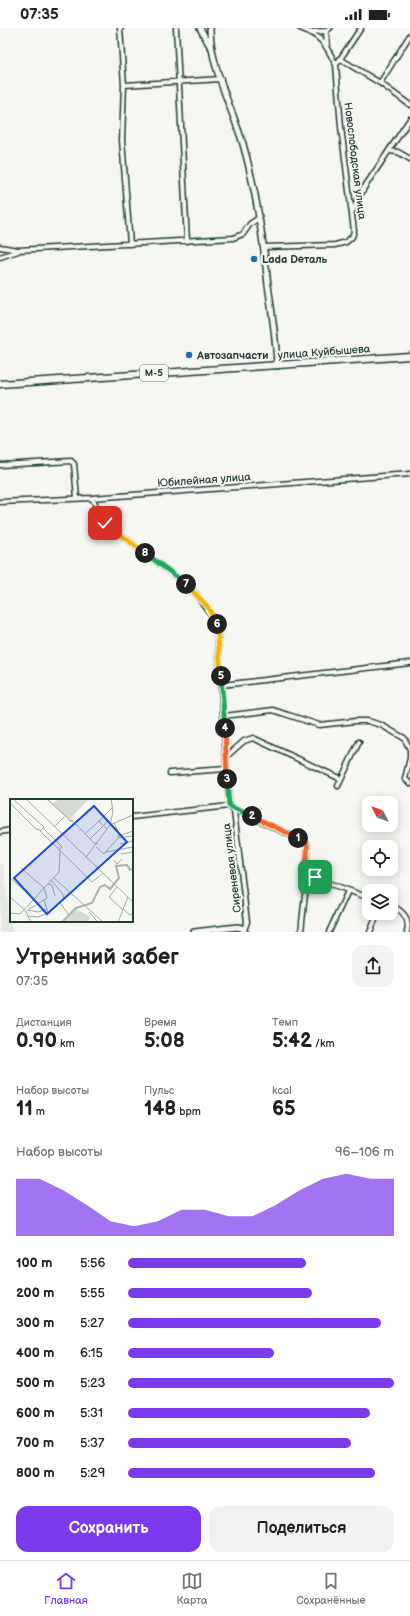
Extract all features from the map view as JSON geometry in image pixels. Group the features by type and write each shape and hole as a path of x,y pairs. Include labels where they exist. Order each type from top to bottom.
{"highway":[{"name":"улица Куйбышева","path":"0,384 410,356"}],"street":[{"path":"120,28 124,85 122,140 130,244"},
{"path":"176,28 187,241"},
{"path":"200,28 212,51 243,144 260,218 276,346 277,366"},
{"path":"210,28 212,51"},
{"path":"300,28 310,32 327,45"},
{"path":"336,65 360,28"},
{"path":"310,32 328,30 327,45"},
{"path":"380,83 410,35"},
{"name":"Новослободская улица","path":"264,247 342,244 352,237 354,231 353,210 341,127 336,65 327,45"},
{"path":"340,59 380,83 410,104"},
{"path":"124,85 221,80"},
{"path":"353,210 357,198 410,119"},
{"path":"389,151 398,152 410,159"},
{"path":"0,247 18,250 238,237 243,234 250,224 260,218"},
{"path":"0,257 18,250"},
{"path":"0,465 71,461 74,464 78,498"},
{"name":"Юбилейная улица","path":"0,502 92,498 410,474"},
{"path":"92,498 105,523 178,578 207,606 217,623 227,756 226,769 229,806 133,817"},
{"path":"222,686 410,663"},
{"path":"224,716 273,710 319,725 356,721 368,721 381,725 404,738 410,749 410,758 405,779 410,782"},
{"path":"227,756 244,741 253,738 341,779"},
{"path":"338,786 359,742"},
{"path":"170,772 226,769"},
{"name":"Сиреневая улица","path":"229,806 307,843 309,852 305,869 306,875"},
{"name":"Сиреневая улица","path":"229,806 234,811 247,922 244,931"},
{"path":"0,832 10,830"},
{"path":"301,932 306,875 315,877 362,896"},
{"path":"329,932 348,891"},
{"path":"398,909 408,919 410,926 407,932"},
{"path":"370,932 375,920"},
{"path":"194,932 237,927 244,931"}],"shaded area":[{"path":"0,864 3,864 12,932 0,932"}],"place":[{"name":"Lada Dеталь","path":"254,259"},
{"name":"Автозапчасти","path":"189,355"}],"route":[{"path":"105,523 178,578 207,606 217,623 227,756 226,769 229,806 269,823 307,843 309,852 305,869 306,875 315,877"}]}
